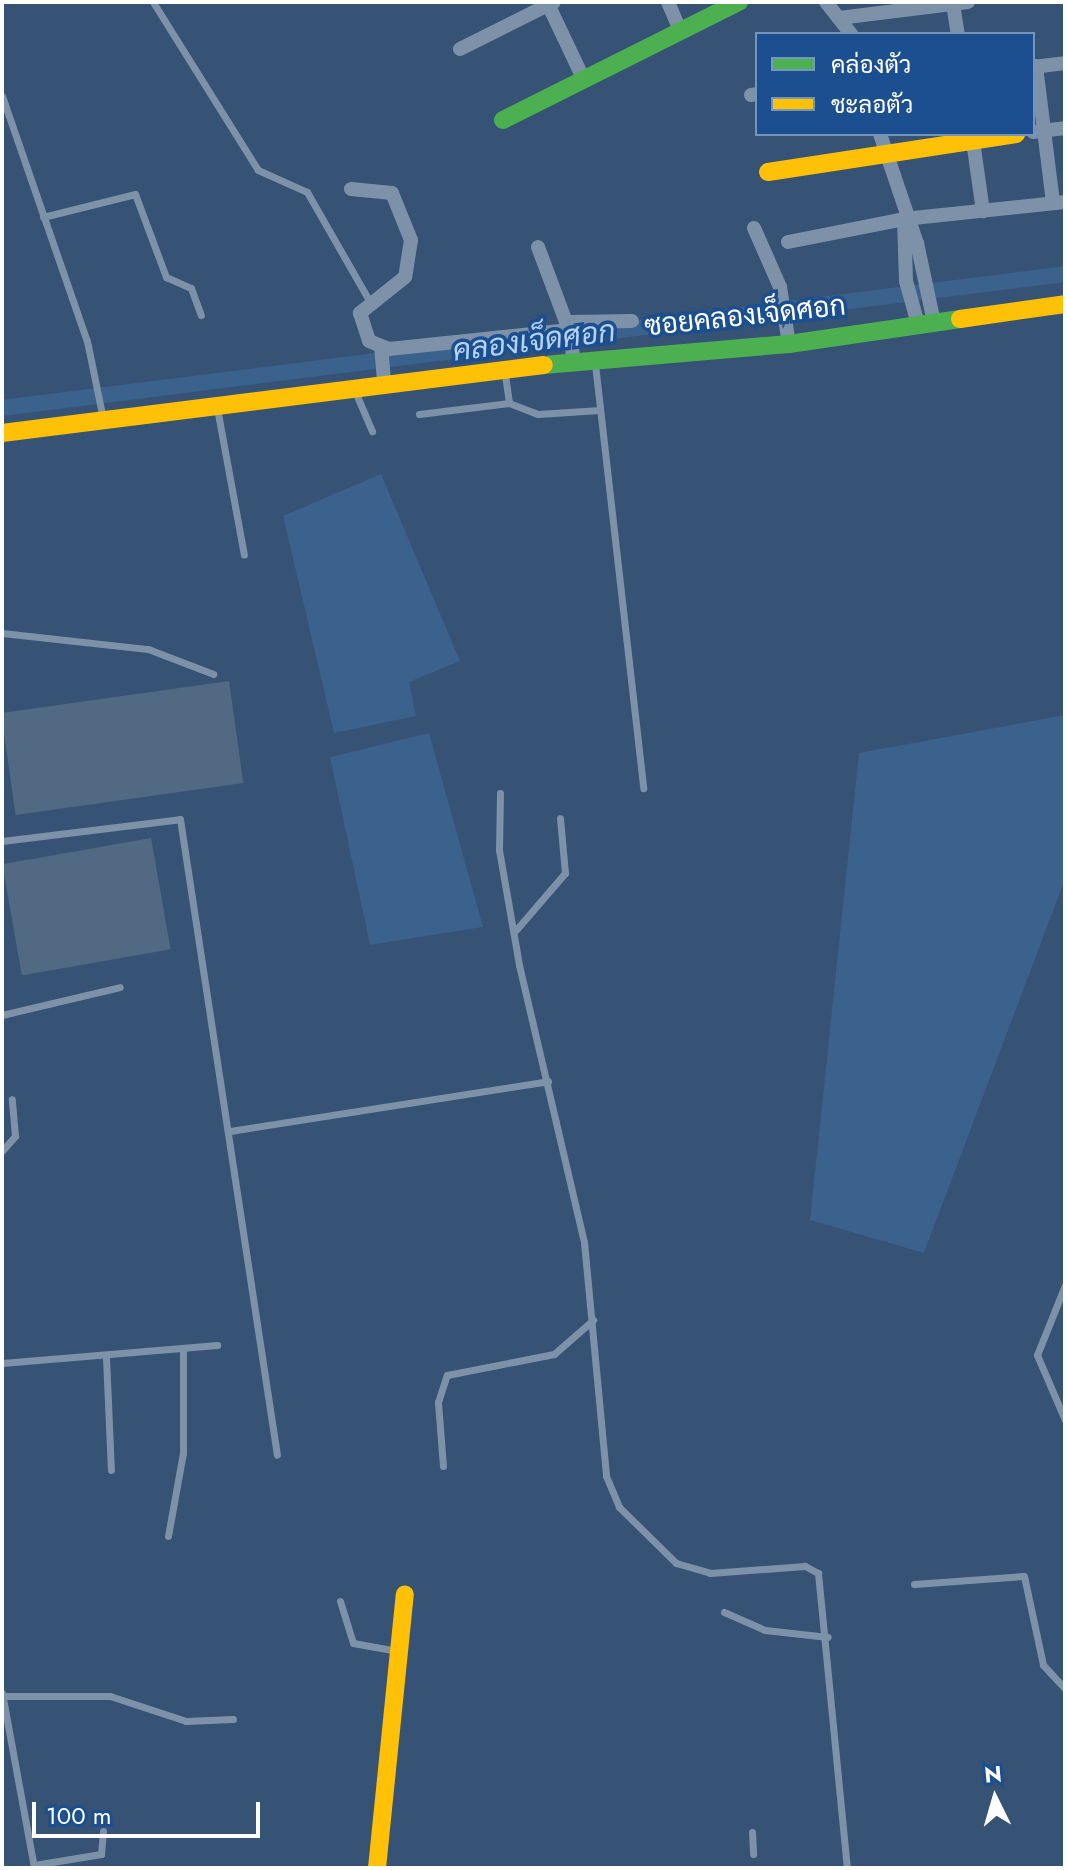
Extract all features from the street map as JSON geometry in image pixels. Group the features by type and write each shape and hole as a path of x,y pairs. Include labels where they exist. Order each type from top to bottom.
{"street":[{"path":"668,2 681,32"},
{"path":"503,120 739,2"},
{"path":"826,2 850,32"},
{"path":"460,49 550,3 584,80"},
{"path":"839,18 961,3 958,32"},
{"path":"788,242 904,219 1059,202 1038,131 1035,66 1065,63"},
{"path":"1038,131 1065,128"},
{"path":"768,172 882,142 972,136 983,211"},
{"path":"882,142 925,279 924,316"},
{"path":"351,189 392,193 411,240 405,277 370,302 359,322 381,351 385,383"},
{"path":"904,219 906,281 924,316"},
{"path":"754,228 780,287 789,336"},
{"path":"538,247 571,339"},
{"name":"ซอยคลองเจ็ดศอก","path":"2,433 102,412 217,408 504,368 571,339 595,359 924,316 1065,304"},
{"path":"381,351 571,339 632,321"},
{"path":"377,1868 405,1594"}],"lane":[{"path":"153,2 258,170 307,192 370,302"},
{"path":"2,96 98,389 102,412"},
{"path":"43,217 135,194 166,277 191,288 201,315"},
{"path":"595,359 643,788"},
{"path":"504,368 509,403"},
{"path":"354,388 372,431"},
{"path":"419,414 509,403 538,414 600,410"},
{"path":"217,408 244,555"},
{"path":"2,633 148,649 213,674"},
{"path":"500,793 499,850 548,1081 593,1320 601,1440 619,1507 690,1569 805,1566 818,1573 828,1637 847,1868"},
{"path":"516,930 565,873 560,818"},
{"path":"2,841 180,819 277,1455"},
{"path":"2,1015 120,987"},
{"path":"230,1131 548,1081"},
{"path":"2,1151 15,1136 12,1099"},
{"path":"1065,1285 1037,1355 1065,1420"},
{"path":"443,1466 438,1402 447,1375 554,1354 593,1320"},
{"path":"2,1363 106,1357 217,1345"},
{"path":"168,1536 183,1453 183,1350"},
{"path":"106,1357 111,1470"},
{"path":"914,1584 1024,1576 1043,1665 1065,1689"},
{"path":"340,1601 353,1643 399,1651"},
{"path":"724,1612 765,1630 828,1637"},
{"path":"103,1831 101,1854 34,1866 2,1695 110,1696 186,1721 233,1719"},
{"path":"752,1832 753,1854"}],"water":[{"path":"381,474 460,661 409,682 416,716 334,733 283,516"},
{"path":"1065,715 1065,879 924,1253 810,1220 859,753"},
{"path":"429,733 483,927 370,945 330,757"}],"building":[{"path":"229,681 243,783 16,815 2,713"},
{"path":"151,838 171,949 22,976 2,864"}],"waterway":[{"name":"คลองเจ็ดศอก","path":"2,408 1065,274"}],"traffic: fast":[{"path":"503,120 739,2"},
{"path":"544,365 789,344 960,319"}],"traffic: slow":[{"path":"768,172 1003,136"},
{"path":"960,319 1065,304"},
{"path":"2,433 544,365"},
{"path":"377,1868 405,1594"}]}
